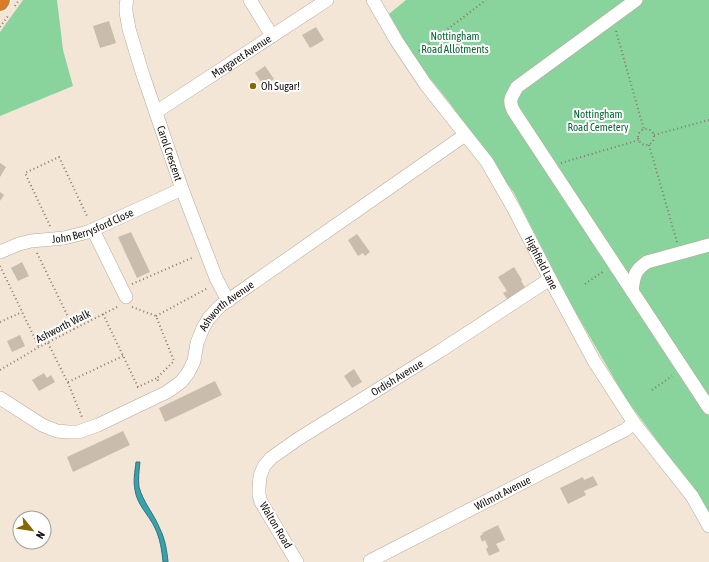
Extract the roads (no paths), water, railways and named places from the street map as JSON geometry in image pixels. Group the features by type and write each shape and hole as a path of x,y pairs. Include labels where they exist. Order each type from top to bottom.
{"street":[{"name":"Carol Crescent","path":"127,0 126,12 129,28 142,72 182,189 206,251 228,301"},
{"path":"250,0 272,36"},
{"name":"Margaret Avenue","path":"156,112 327,0"},
{"name":"Highfield Lane","path":"373,0 409,60 487,162 594,360 634,423 692,496 709,526"},
{"path":"636,0 517,87 510,104 709,408"},
{"name":"Ashworth Avenue","path":"0,398 42,426 63,432 78,432 163,395 181,382 185,377 194,361 197,343 203,328 209,318 220,306 465,135"},
{"name":"John Berrysford Close","path":"0,252 31,241 76,236 93,230 182,189"},
{"path":"93,230 124,296"},
{"path":"632,291 634,276 647,262 709,245"},
{"name":"Ordish Avenue","path":"259,488 261,471 271,458 298,439 440,351 550,279"},
{"name":"Wilmot Avenue","path":"370,561 625,430 634,423"},
{"name":"Walton Road","path":"259,488 261,502 297,562"}],"water":[{"path":"136,462 140,462 139,487 143,498 162,533 166,545 168,562 163,562 157,532 136,495 134,476"}],"place":[{"name":"Oh Sugar!","path":"253,86"}],"park label":[{"name":"Nottingham Road Allotments","path":"455,42"},
{"name":"Nottingham Road Cemetery","path":"598,120"}]}
